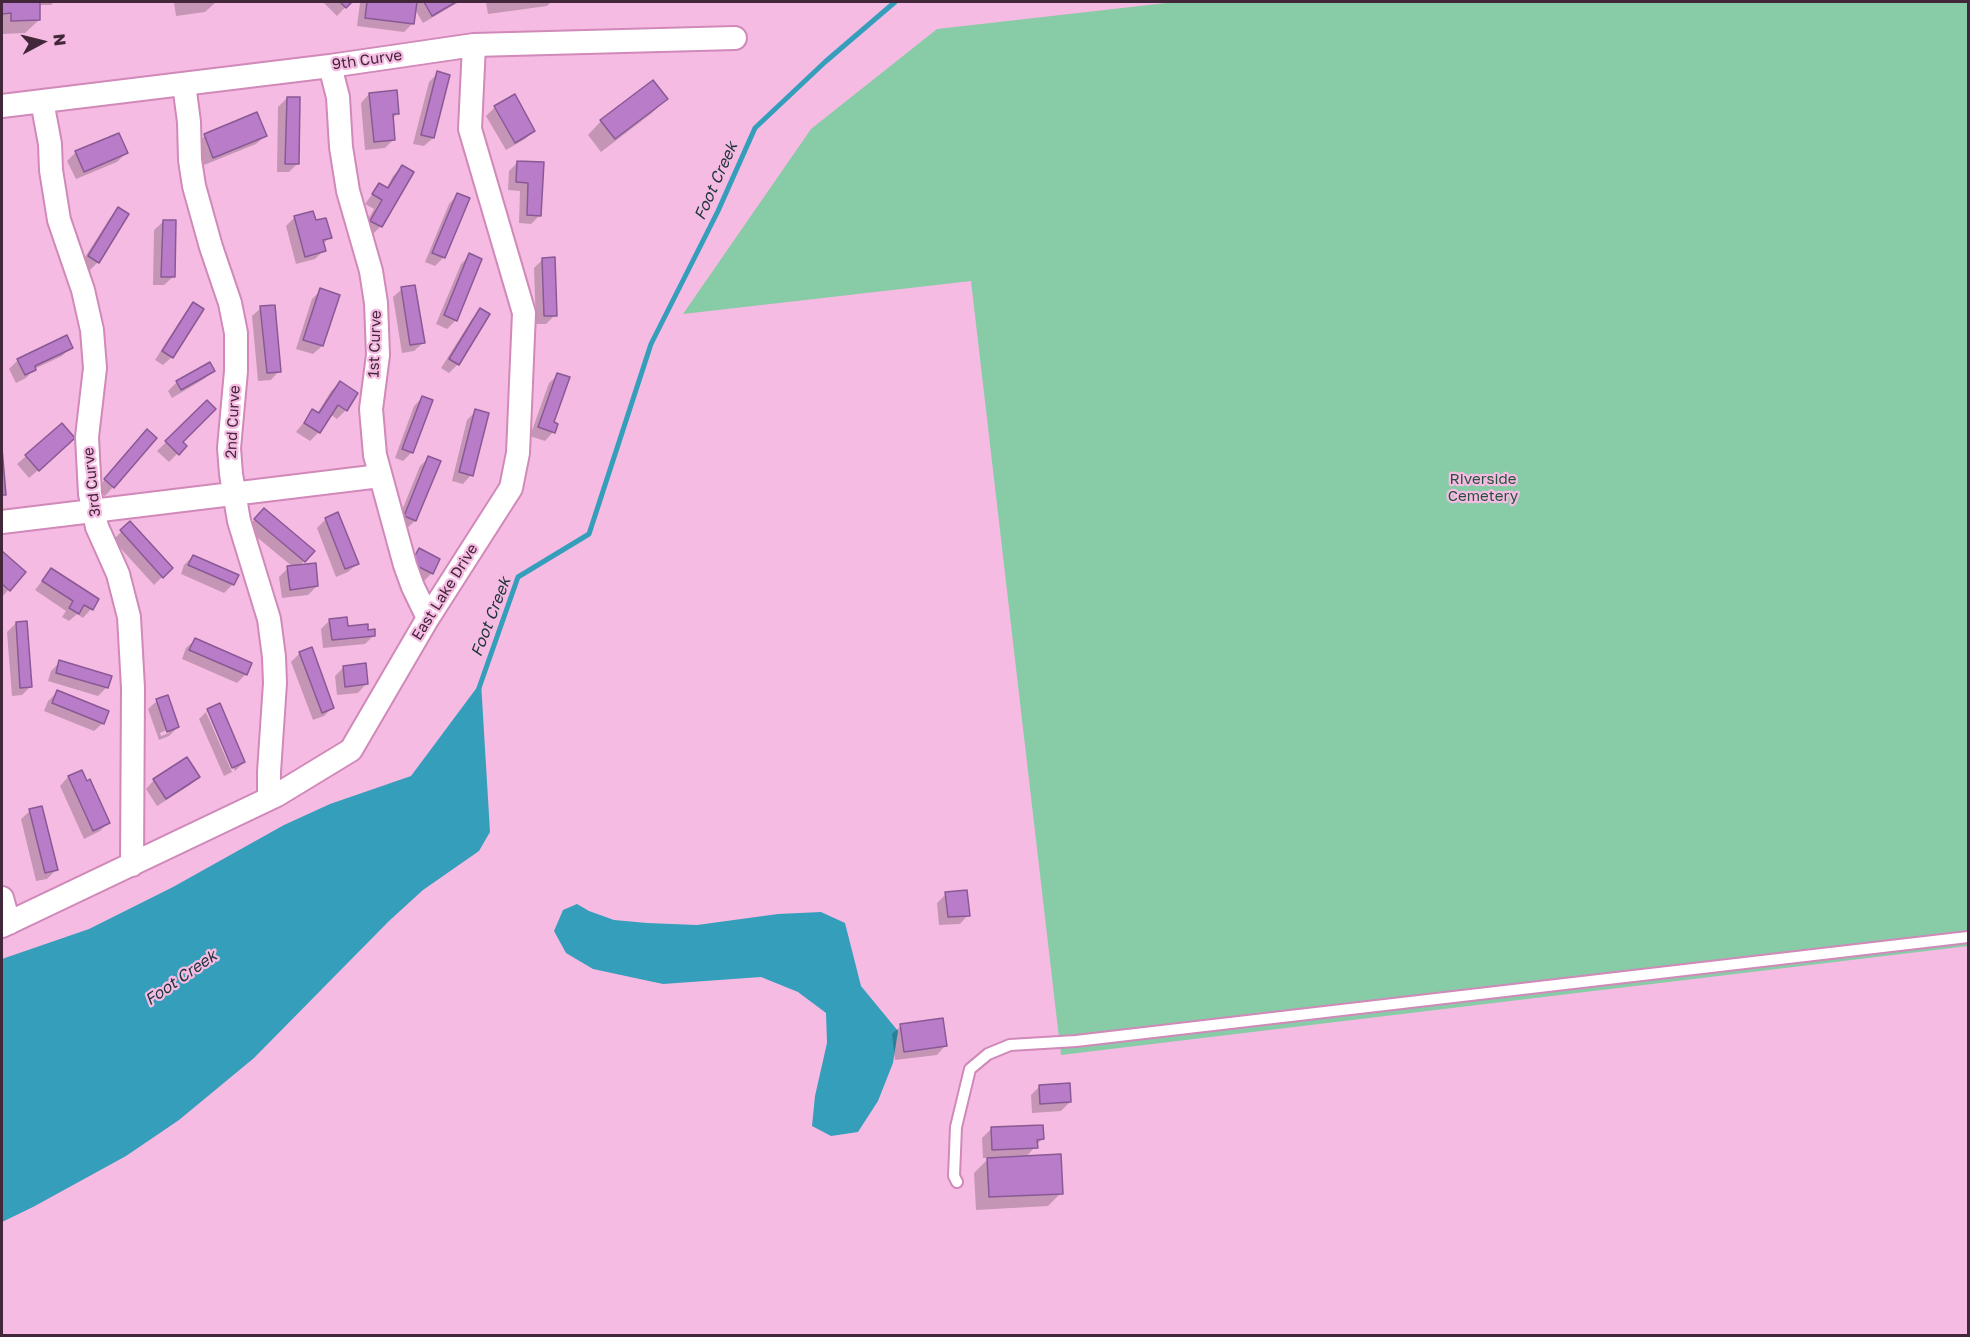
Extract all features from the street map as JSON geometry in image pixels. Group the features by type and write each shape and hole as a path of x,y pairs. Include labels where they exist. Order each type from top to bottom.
{"street":[{"name":"9th Curve","path":"2,106 330,66 474,45 735,38"},
{"name":"East Lake Drive","path":"5,925 269,798 351,750 428,618 511,488 518,453 524,314 470,129 474,45"},
{"name":"1st Curve","path":"330,66 338,97 341,147 348,191 371,272 376,303 378,355 371,409 375,455 412,587 428,618"},
{"name":"2nd Curve","path":"184,84 194,186 230,303 236,333 236,372 229,448 239,521 268,619 274,657 275,683 268,772 269,798"},
{"name":"3rd Curve","path":"42,101 50,144 51,170 59,220 83,290 92,330 94,368 87,437 90,494 98,527 118,574 129,616 133,688 132,865"},
{"path":"2,522 380,476"},
{"path":"2,898 5,925"}],"lane":[{"path":"957,1182 954,1176 956,1127 970,1069 987,1054 1010,1045 1076,1041 1968,937"}],"green space":[{"name":"Riverside Cemetery","path":"1175,2 1968,2 1968,946 1061,1055 971,281 683,314 811,129 937,29"}],"water":[{"path":"481,682 490,832 479,851 423,890 389,921 254,1058 179,1120 126,1156 2,1222 2,959 89,929 173,887 284,825 330,804 411,776"},
{"path":"577,904 614,920 647,923 697,925 778,914 821,912 845,923 861,986 898,1031 893,1063 878,1101 858,1132 831,1136 812,1126 815,1096 827,1043 826,1013 798,992 761,977 663,984 593,969 566,953 554,931 563,910"}],"building":[{"path":"2,2 40,2 40,20 11,21 11,13 2,14"},
{"path":"340,2 352,2 346,8"},
{"path":"367,2 417,2 414,24 365,18"},
{"path":"424,2 456,2 432,16"},
{"path":"437,71 450,75 434,138 421,135"},
{"path":"653,80 668,99 615,139 600,120"},
{"path":"397,90 399,114 393,114 395,140 374,142 369,93"},
{"path":"515,94 535,131 515,143 494,106"},
{"path":"287,97 300,97 299,164 285,164"},
{"path":"257,112 267,136 213,158 204,134"},
{"path":"119,133 128,153 84,172 75,151"},
{"path":"517,161 544,162 541,216 527,215 528,183 516,182"},
{"path":"402,165 414,172 382,227 370,221 382,200 372,194 379,183 388,188"},
{"path":"457,193 470,198 445,258 432,253"},
{"path":"118,207 129,214 99,263 88,256"},
{"path":"313,211 316,220 326,218 332,238 323,240 326,251 305,257 294,216"},
{"path":"163,220 176,220 175,277 161,277"},
{"path":"469,253 482,259 457,321 444,315"},
{"path":"555,257 557,316 544,316 542,258"},
{"path":"415,285 425,343 410,345 401,287"},
{"path":"320,288 340,295 323,346 303,340"},
{"path":"193,302 204,309 173,358 162,351"},
{"path":"275,305 281,372 267,373 260,306"},
{"path":"480,308 490,314 459,365 449,359"},
{"path":"67,335 73,348 35,366 36,370 25,375 17,359"},
{"path":"210,362 215,371 181,390 176,381"},
{"path":"557,373 570,377 554,422 558,424 555,433 538,427"},
{"path":"340,381 358,393 347,411 338,405 320,433 304,423 312,409 319,413"},
{"path":"422,396 433,400 413,453 402,449"},
{"path":"207,400 216,409 183,442 187,446 179,455 165,441"},
{"path":"475,409 489,413 473,476 459,472"},
{"path":"62,423 75,438 39,471 25,455"},
{"path":"147,429 157,438 114,488 104,479"},
{"path":"2,448 6,495 2,495"},
{"path":"428,456 441,461 416,521 404,516"},
{"path":"264,508 315,551 305,562 254,519"},
{"path":"338,512 359,564 345,569 325,518"},
{"path":"130,521 173,568 163,578 120,530"},
{"path":"419,548 440,559 433,574 411,563"},
{"path":"2,551 26,572 10,591 2,584"},
{"path":"193,555 239,575 234,585 188,565"},
{"path":"316,563 318,586 290,590 287,566"},
{"path":"51,568 99,599 93,610 84,605 79,614 69,608 73,601 42,581"},
{"path":"347,617 348,626 368,624 368,630 375,629 375,636 332,640 329,619"},
{"path":"27,621 32,687 20,688 16,622"},
{"path":"195,638 252,663 247,675 189,650"},
{"path":"312,647 334,708 322,713 299,652"},
{"path":"59,660 112,676 108,688 56,673"},
{"path":"366,663 368,684 345,687 343,666"},
{"path":"57,690 109,711 104,724 52,703"},
{"path":"168,695 179,727 167,732 156,699"},
{"path":"220,703 245,762 232,768 207,709"},
{"path":"187,757 200,777 166,799 153,779"},
{"path":"82,770 87,781 90,779 110,823 93,831 68,776"},
{"path":"42,806 58,870 45,873 29,809"},
{"path":"967,890 970,916 948,917 945,892"},
{"path":"943,1018 947,1046 904,1052 900,1024"},
{"path":"1070,1083 1071,1102 1040,1104 1039,1085"},
{"path":"1043,1125 1044,1139 1037,1140 1038,1148 992,1150 991,1127"},
{"path":"1061,1154 1063,1194 989,1197 987,1158"}],"waterway":[{"name":"Foot Creek","path":"479,688 518,577 589,534 651,344 718,211 755,128 825,62 895,2"}]}
